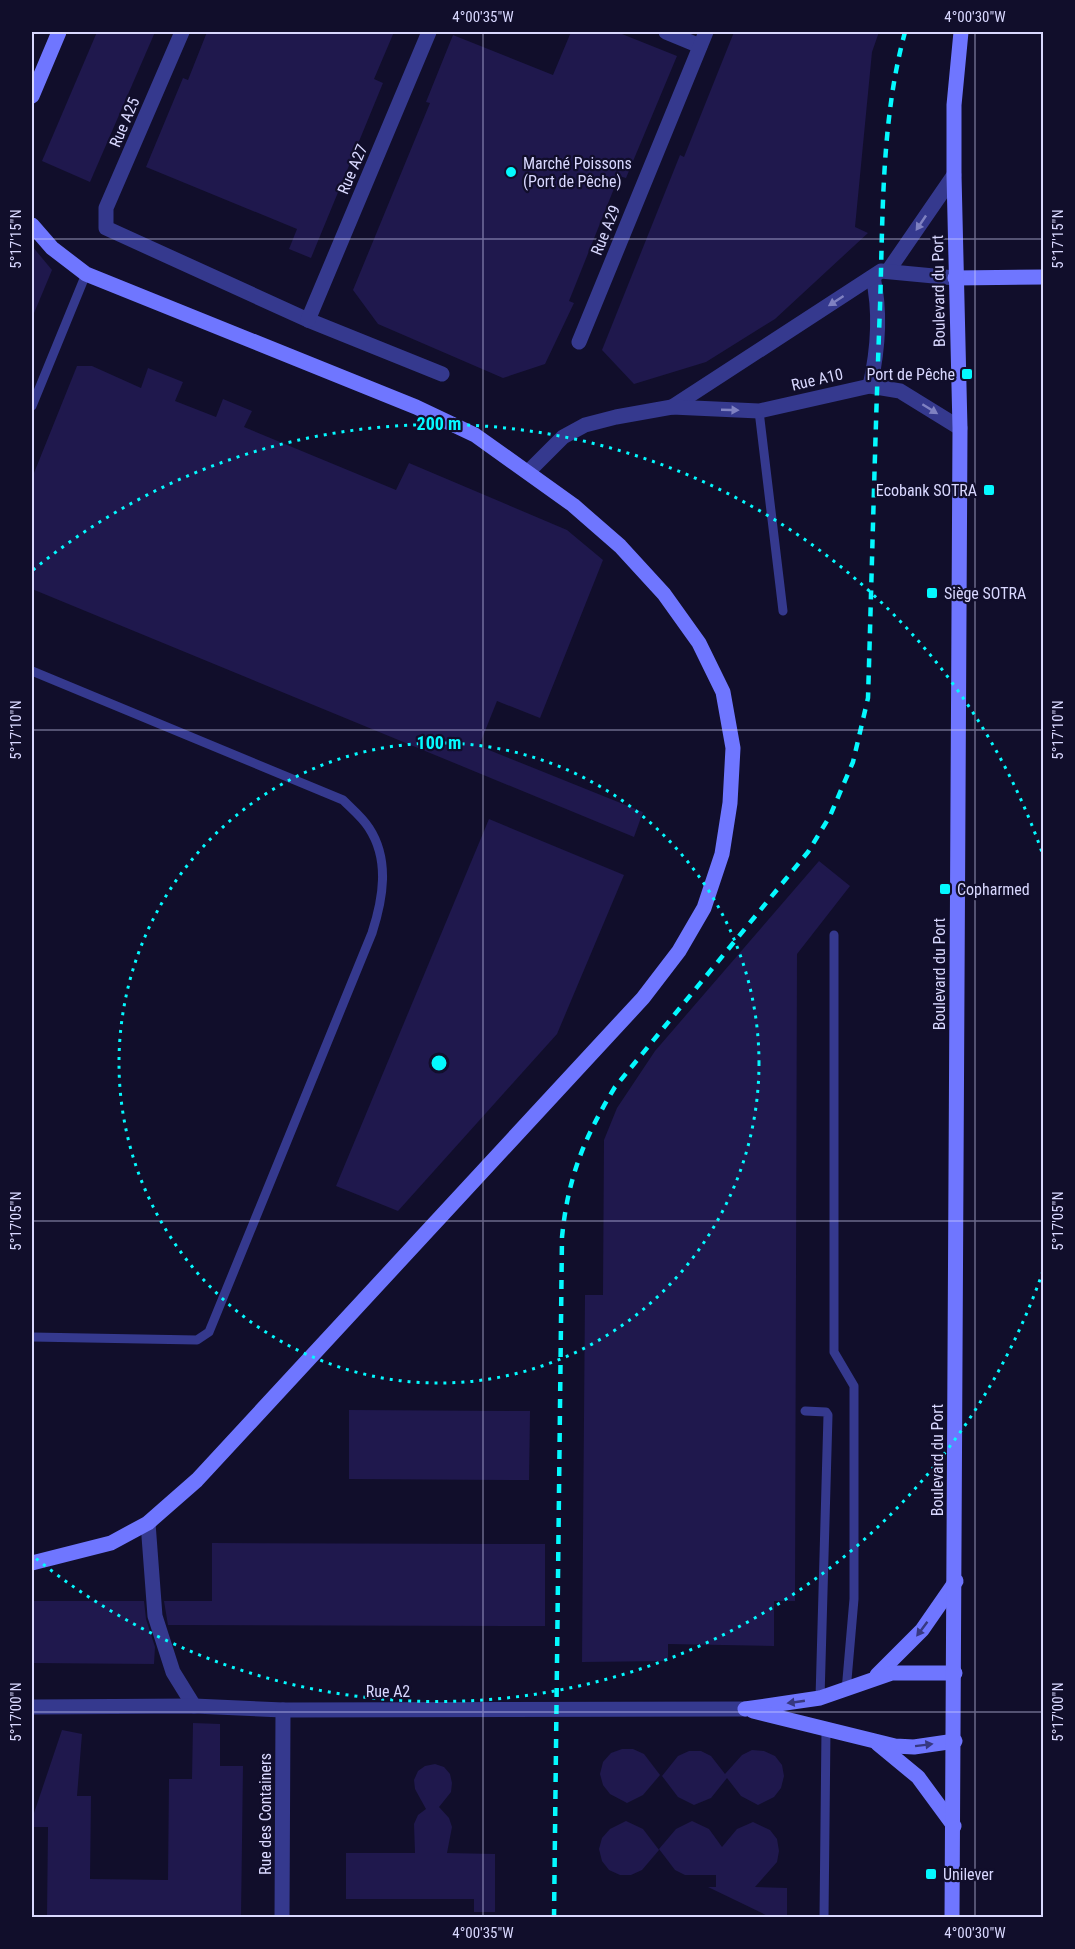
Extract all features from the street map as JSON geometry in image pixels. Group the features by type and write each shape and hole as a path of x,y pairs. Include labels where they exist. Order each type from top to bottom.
{"main road":[{"path":"32,96 59,32"},
{"name":"Boulevard du Port","path":"952,1917 956,1581 960,428 955,278 954,105 962,32"},
{"path":"32,225 52,248 86,274 416,407 475,435 529,471 620,546 664,594 699,644 723,692 733,748 730,802 722,854 704,908 679,951 643,998 197,1480 148,1523 111,1543 32,1563"},
{"path":"955,278 1044,277"},
{"path":"873,1679 922,1630 956,1581"},
{"path":"745,1709 820,1698 873,1679 910,1671 955,1672"},
{"path":"745,1709 873,1741 914,1747 955,1742"},
{"path":"873,1741 918,1777 954,1826"}],"street":[{"name":"Rue A25","path":"182,32 106,208 106,228 308,320"},
{"name":"Rue A27","path":"308,320 429,32"},
{"path":"666,32 703,39"},
{"name":"Rue A29","path":"579,342 703,39"},
{"path":"888,271 954,175"},
{"name":"Rue A10","path":"672,407 881,271 955,278"},
{"path":"870,386 877,343 878,295 873,277"},
{"path":"308,320 442,374"},
{"name":"Rue A10","path":"529,471 563,437 585,425 672,407 759,411 870,386 900,391 960,428"},
{"path":"148,1523 155,1616 172,1672 194,1706"},
{"name":"Rue A2","path":"32,1707 194,1706 284,1710 745,1709"},
{"name":"Rue des Containers","path":"282,1917 284,1710"}],"lane":[{"path":"32,406 86,274"},
{"path":"759,411 783,611"},
{"path":"32,671 343,800 369,827 382,855 382,898 372,933 209,1332 197,1340 32,1337"},
{"path":"834,935 834,1352 854,1386 854,1599 846,1690"},
{"path":"805,1411 826,1412 828,1415 820,1698"},
{"path":"824,1917 826,1729"}],"building":[{"path":"97,32 155,32 90,182 42,161"},
{"path":"207,32 394,32 374,79 383,83 311,258 289,249 297,229 146,167 183,78 188,80"},
{"path":"571,32 617,32 677,56 626,178 619,176 569,301 574,303 545,364 503,378 378,324 353,290 430,103 426,102 453,35 553,75"},
{"path":"734,32 879,32 872,52 855,227 868,233 775,319 706,362 634,384 602,350 680,155 684,157"},
{"path":"32,246 52,270 32,318"},
{"path":"77,366 92,366 141,388 148,368 183,382 175,401 216,417 223,399 252,411 244,427 396,490 409,463 567,530 603,560 540,718 497,701 479,746 643,812 634,837 32,589 32,478"},
{"path":"489,819 624,875 557,1034 398,1211 336,1186"},
{"path":"819,861 850,886 797,954 795,1601 774,1601 774,1646 668,1644 668,1661 582,1662 585,1295 603,1295 604,1140 617,1108 655,1051"},
{"path":"349,1410 530,1411 529,1480 349,1479"},
{"path":"212,1543 545,1544 545,1626 168,1625 164,1601 212,1601"},
{"path":"32,1601 144,1601 146,1619 155,1647 154,1664 32,1663"},
{"path":"193,1723 220,1724 220,1766 243,1766 241,1917 47,1917 48,1827 32,1827 32,1819 62,1730 82,1734 77,1796 91,1796 90,1879 168,1880 169,1779 192,1779"},
{"path":"622,1749 633,1749 644,1754 660,1775 643,1795 627,1803 610,1794 603,1785 600,1774 603,1762 611,1753"},
{"path":"752,1750 764,1751 775,1756 782,1765 784,1776 781,1788 774,1797 758,1805 741,1796 727,1778 711,1798 694,1805 678,1797 662,1776 678,1756 689,1751 701,1751 711,1756 725,1774 742,1755"},
{"path":"435,1764 444,1767 450,1774 452,1783 451,1792 439,1807 449,1818 452,1827 447,1853 495,1854 495,1912 474,1912 474,1899 346,1899 346,1853 415,1853 414,1824 418,1815 426,1809 415,1789 414,1780 418,1771 425,1766"},
{"path":"626,1821 643,1829 659,1850 642,1870 631,1875 620,1875 609,1870 602,1861 599,1849 602,1838 610,1829"},
{"path":"692,1821 709,1829 722,1847 737,1829 753,1822 770,1830 777,1839 779,1851 777,1862 755,1887 787,1888 787,1917 770,1917 708,1887 716,1887 716,1875 685,1875 675,1870 659,1849 676,1829"}],"railway":[{"path":"554,1918 562,1237 568,1195 586,1141 615,1087 808,852 830,816 853,762 868,698 887,134 891,99 905,32"}],"place":[{"name":"Marché Poissons (Port de Pêche)","path":"511,172"},
{"name":"Port de Pêche","path":"967,374"},
{"name":"Ecobank SOTRA","path":"989,490"},
{"name":"Siège SOTRA","path":"932,593"},
{"name":"Copharmed","path":"945,889"},
{"name":"Unilever","path":"931,1874"}]}
